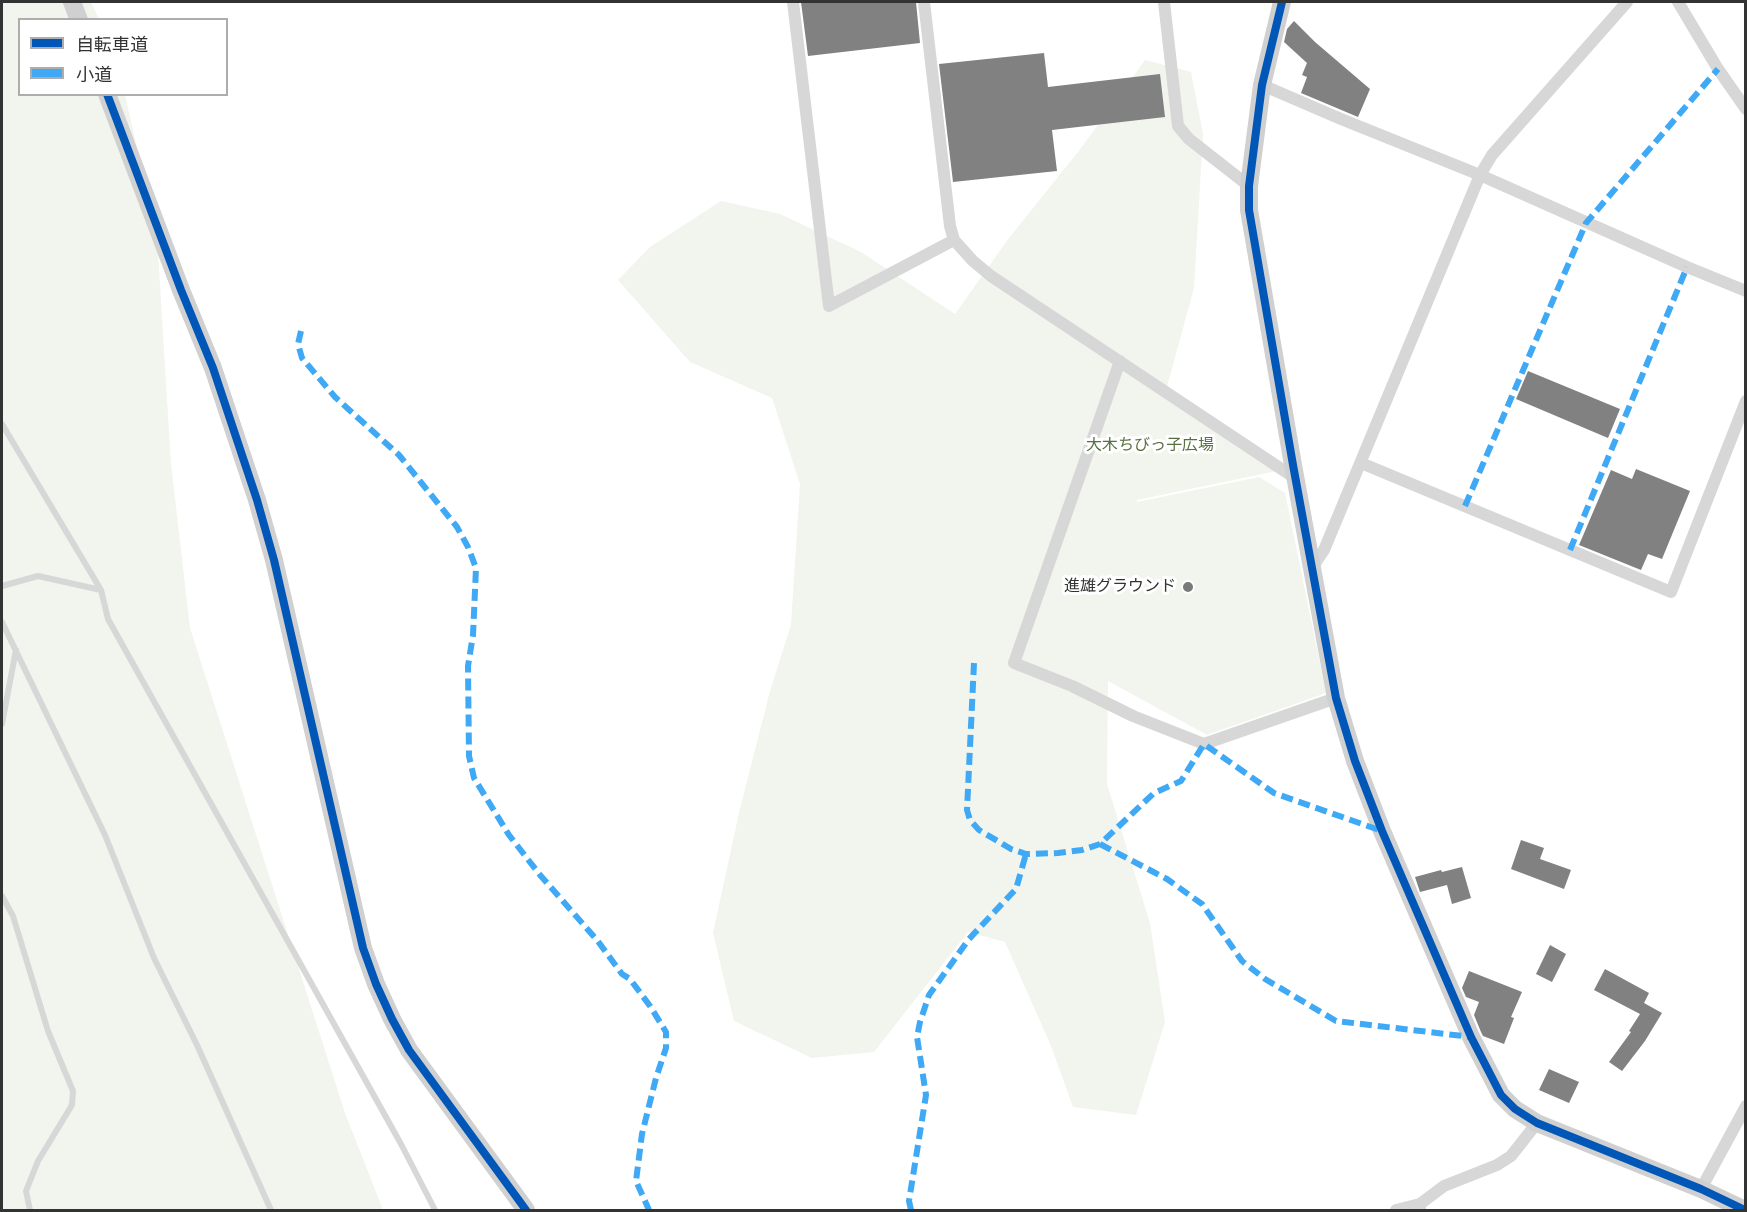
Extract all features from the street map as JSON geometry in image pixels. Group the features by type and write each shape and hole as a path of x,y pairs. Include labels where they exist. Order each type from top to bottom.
{"street":[{"path":"72,2 78,18"},
{"path":"793,2 829,306 954,240"},
{"path":"924,2 950,226 954,240 973,261 991,276 1295,478"},
{"path":"1164,2 1178,126 1189,139 1249,186"},
{"path":"1282,2 1262,85 1249,186 1252,235 1336,698 1355,760 1382,831 1471,1037 1501,1095 1515,1109 1537,1123 1701,1189 1745,1210"},
{"path":"1312,568 1324,550 1480,175 1492,155 1627,2"},
{"path":"1678,2 1718,69 1746,109"},
{"path":"1262,85 1480,175 1746,291"},
{"path":"108,96 213,369 257,500 274,560 363,948 376,984 392,1019 410,1050 526,1210"},
{"path":"1120,361 1014,663 1072,686 1133,716 1204,744 1336,698"},
{"path":"1361,463 1671,592 1746,401"},
{"path":"1701,1189 1746,1106"},
{"path":"1396,1210 1420,1207 1444,1186 1497,1165 1511,1156 1537,1123"}],"lane":[{"path":"2,424 101,590 108,620 401,1144 435,1210"},
{"path":"2,586 38,576 101,590"},
{"path":"2,622 105,835 154,958 197,1045 271,1210"},
{"path":"2,724 16,650"},
{"path":"2,896 13,916 48,1032 73,1091 72,1105 38,1161 26,1191 30,1210"}],"green space":[{"path":"2,2 91,2 99,18 18,18 18,96 125,96 157,237 171,464 190,628 345,1113 383,1210 2,1210"},
{"name":"大木ちびっ子広場","path":"1145,60 1191,72 1203,134 1194,288 1165,394 1277,471 1137,500 1137,502 1259,477 1285,493 1326,693 1207,735 1108,681 1107,784 1150,923 1165,1022 1136,1115 1073,1107 1051,1046 1005,942 968,932 874,1052 812,1058 734,1021 713,933 739,813 770,691 791,625 800,484 772,398 690,362 618,280 650,247 721,201 780,214 861,252 955,314 1009,238 1078,152"}],"building":[{"path":"801,2 916,2 920,43 808,56"},
{"path":"1294,21 1370,89 1358,117 1301,93 1307,77 1302,75 1307,63 1284,42 1287,29"},
{"path":"1044,53 1048,87 1160,74 1165,117 1052,130 1057,171 953,182 939,64"},
{"path":"1528,371 1620,409 1608,438 1516,399"},
{"path":"1636,469 1690,491 1662,559 1648,554 1641,570 1579,545 1611,470 1632,479"},
{"path":"1521,840 1544,848 1540,859 1571,870 1564,889 1511,869"},
{"path":"1462,867 1471,898 1452,904 1447,885 1420,892 1415,877"},
{"path":"1550,945 1566,954 1552,982 1536,974"},
{"path":"1605,969 1649,993 1644,1003 1662,1013 1645,1041 1622,1071 1609,1062 1631,1032 1629,1031 1640,1014 1594,990"},
{"path":"1469,971 1522,992 1511,1017 1514,1018 1504,1044 1483,1036 1481,1032 1474,1015 1479,1002 1466,997 1462,988"},
{"path":"1549,1069 1579,1082 1569,1103 1539,1090"}],"marked path":[{"path":"1465,506 1586,223 1718,69"},
{"path":"1570,550 1687,267"},
{"path":"301,331 298,344 302,358 335,397 399,455 457,527 468,547 476,568 473,635 468,666 469,756 474,778 509,835 540,875 597,940 622,974 630,979 666,1032 666,1048 642,1134 636,1181 649,1210"},
{"path":"974,663 967,810 970,820 979,830 1011,849 1026,854 1058,853 1082,850 1100,844 1154,793 1181,781 1204,744 1274,793 1382,831"},
{"path":"1100,844 1167,879 1202,904 1242,961 1265,979 1336,1021 1471,1037"},
{"path":"911,1210 909,1201 926,1095 917,1037 920,1022 929,995 969,939 1016,889 1026,854"}],"cycle path":[{"path":"1282,2 1262,85 1249,186 1249,210 1336,698 1355,761 1382,831 1471,1037 1501,1095 1515,1109 1537,1123 1701,1189 1745,1210"},
{"path":"108,96 213,368 257,500 274,560 363,948 376,984 409,1050 526,1210"}],"place":[{"name":"進雄グラウンド","path":"1188,587"}]}
